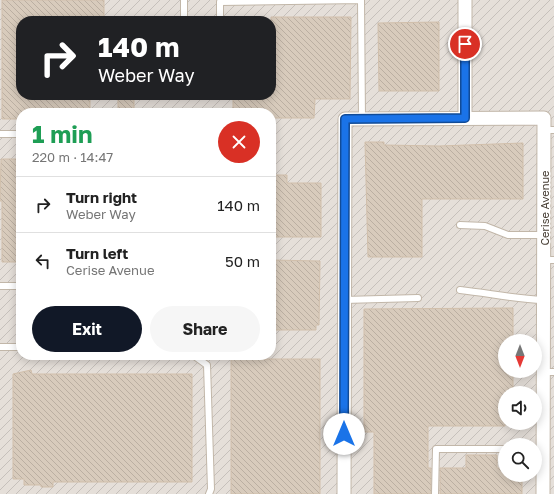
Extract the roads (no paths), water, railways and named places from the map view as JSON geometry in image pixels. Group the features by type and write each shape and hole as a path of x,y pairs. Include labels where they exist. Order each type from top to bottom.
{"street":[{"path":"344,494 345,119 465,118 465,0"},
{"name":"Cerise Avenue","path":"465,118 544,118 549,130 544,235 549,260 545,294 549,372 540,438"},
{"name":"Cerise Avenue","path":"542,482 543,494"}],"lane":[{"path":"184,0 184,16"},
{"path":"220,16 220,2 361,0 362,119"},
{"path":"0,134 16,134"},
{"path":"460,225 484,226 508,235 544,235"},
{"path":"0,286 16,286"},
{"path":"460,290 492,293 516,299 545,294"},
{"path":"344,300 418,298"},
{"path":"0,347 16,347"},
{"path":"200,360 207,365 211,489 209,494"},
{"path":"435,494 436,449 498,449"}]}
